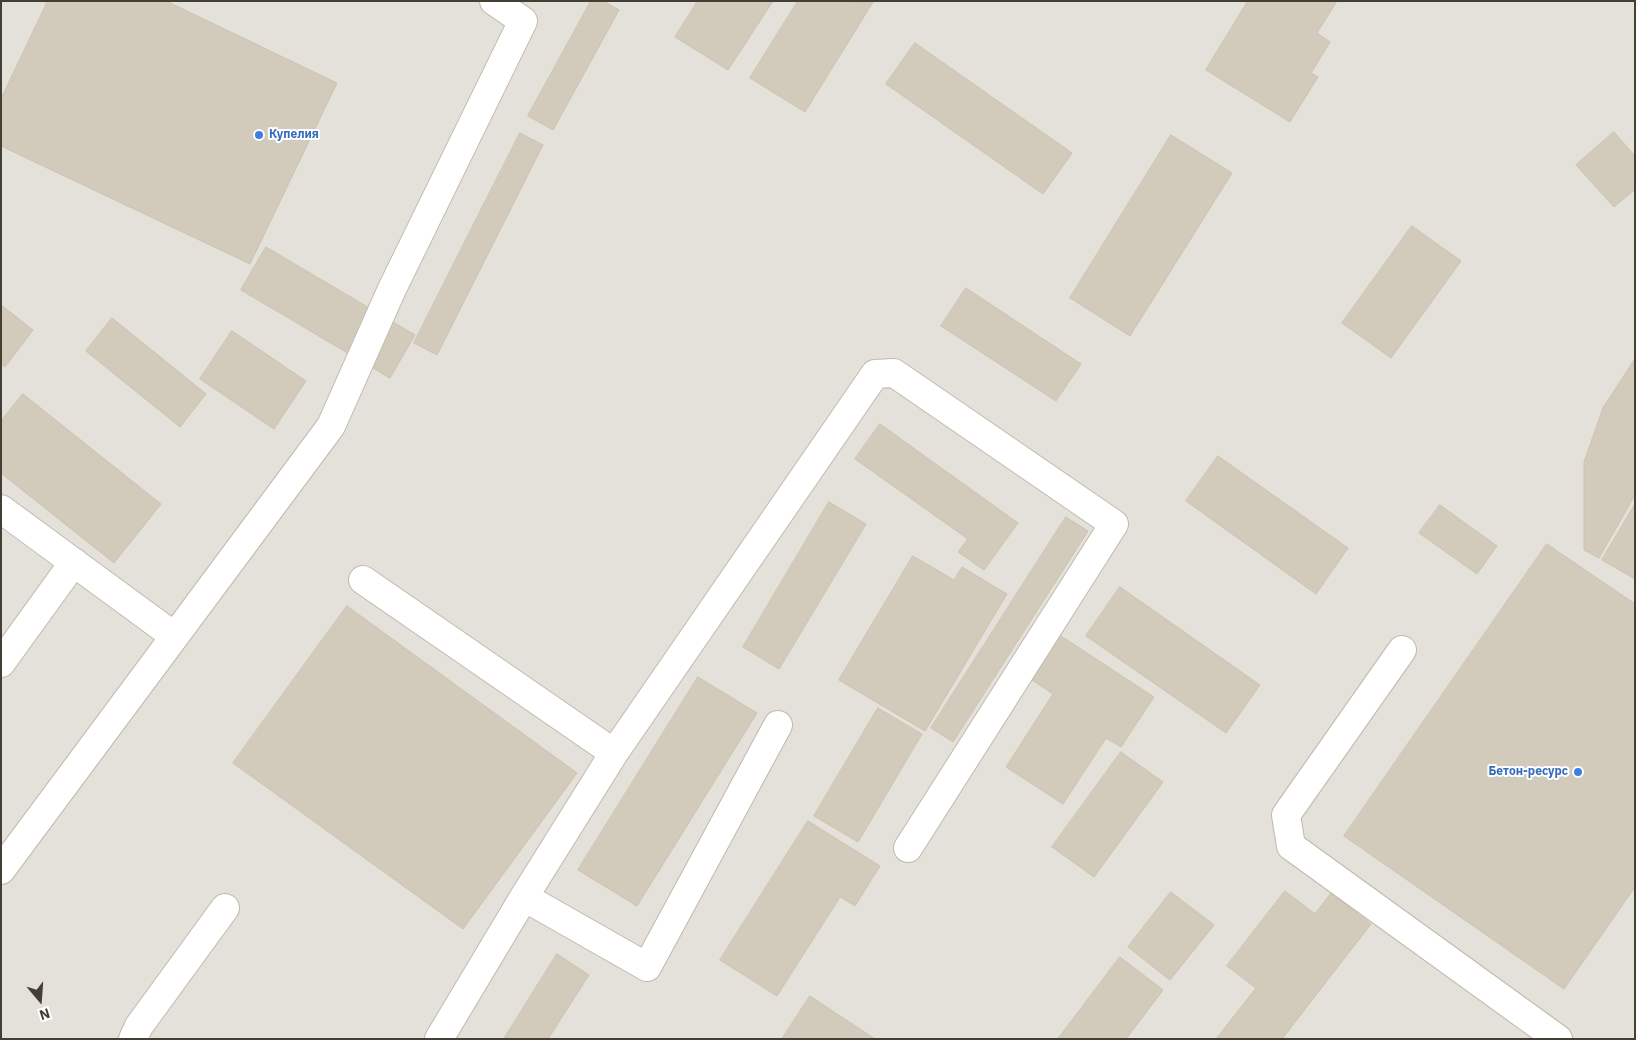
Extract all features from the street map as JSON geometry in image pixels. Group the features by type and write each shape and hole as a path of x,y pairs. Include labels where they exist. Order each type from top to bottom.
{"lane":[{"path":"1,870 331,426 392,288 523,21 494,1"},
{"path":"439,1039 524,897 614,754 875,374 894,373 1114,524 908,848"},
{"path":"1,509 174,636"},
{"path":"1,663 74,562"},
{"path":"363,580 614,754"},
{"path":"1402,650 1286,815 1291,846 1558,1039"},
{"path":"524,897 647,967 778,725"},
{"path":"133,1039 139,1026 225,908"}],"shaded area":[{"path":"1,1 1635,1 1635,1039 1,1039"}],"building":[{"path":"48,1 166,1 337,83 250,264 1,146 1,99"},
{"path":"591,1 603,1 619,10 553,130 528,116"},
{"path":"698,1 773,1 728,70 675,37"},
{"path":"798,1 873,2 805,112 750,78"},
{"path":"1248,1 1337,1 1317,33 1330,42 1311,73 1318,77 1290,122 1206,70"},
{"path":"915,43 1072,153 1043,194 886,84"},
{"path":"1614,132 1635,156 1635,189 1614,207 1576,165"},
{"path":"520,133 543,145 437,355 414,343"},
{"path":"1171,135 1232,173 1130,336 1070,298"},
{"path":"1412,226 1461,261 1391,358 1342,323"},
{"path":"266,247 415,335 390,378 241,290"},
{"path":"966,288 1081,364 1056,401 941,326"},
{"path":"1,305 33,330 5,367 1,364"},
{"path":"112,318 206,394 180,427 86,351"},
{"path":"232,331 306,381 274,429 200,379"},
{"path":"1635,359 1635,495 1599,558 1584,550 1584,462 1603,408"},
{"path":"23,394 161,504 114,563 1,473 1,421"},
{"path":"880,424 1018,523 984,570 958,552 968,539 855,459"},
{"path":"1218,456 1348,548 1316,594 1186,501"},
{"path":"829,502 866,524 779,669 743,647"},
{"path":"1635,504 1635,579 1602,560"},
{"path":"1440,505 1497,546 1477,574 1419,533"},
{"path":"1066,517 1088,531 953,742 931,728"},
{"path":"1547,544 1635,604 1635,887 1564,989 1344,836"},
{"path":"913,556 954,580 962,567 1007,594 925,731 839,680"},
{"path":"1120,587 1260,685 1226,733 1086,636"},
{"path":"347,606 577,773 463,929 233,763"},
{"path":"1055,632 1154,697 1121,747 1106,738 1063,804 1006,767 1053,694 1026,676"},
{"path":"698,677 757,713 637,906 578,870"},
{"path":"878,708 922,734 858,842 814,816"},
{"path":"1121,752 1163,782 1094,877 1052,847"},
{"path":"808,821 880,866 855,906 840,897 777,996 720,960"},
{"path":"1285,891 1315,914 1331,893 1371,924 1282,1039 1216,1039 1256,988 1227,966"},
{"path":"1171,892 1214,925 1170,980 1128,947"},
{"path":"557,954 589,975 548,1039 504,1039"},
{"path":"1120,957 1163,990 1126,1039 1058,1039"},
{"path":"810,996 875,1039 782,1039"}],"place":[{"name":"Купелия","path":"259,135"},
{"name":"Бетон-ресурс","path":"1578,772"}]}
